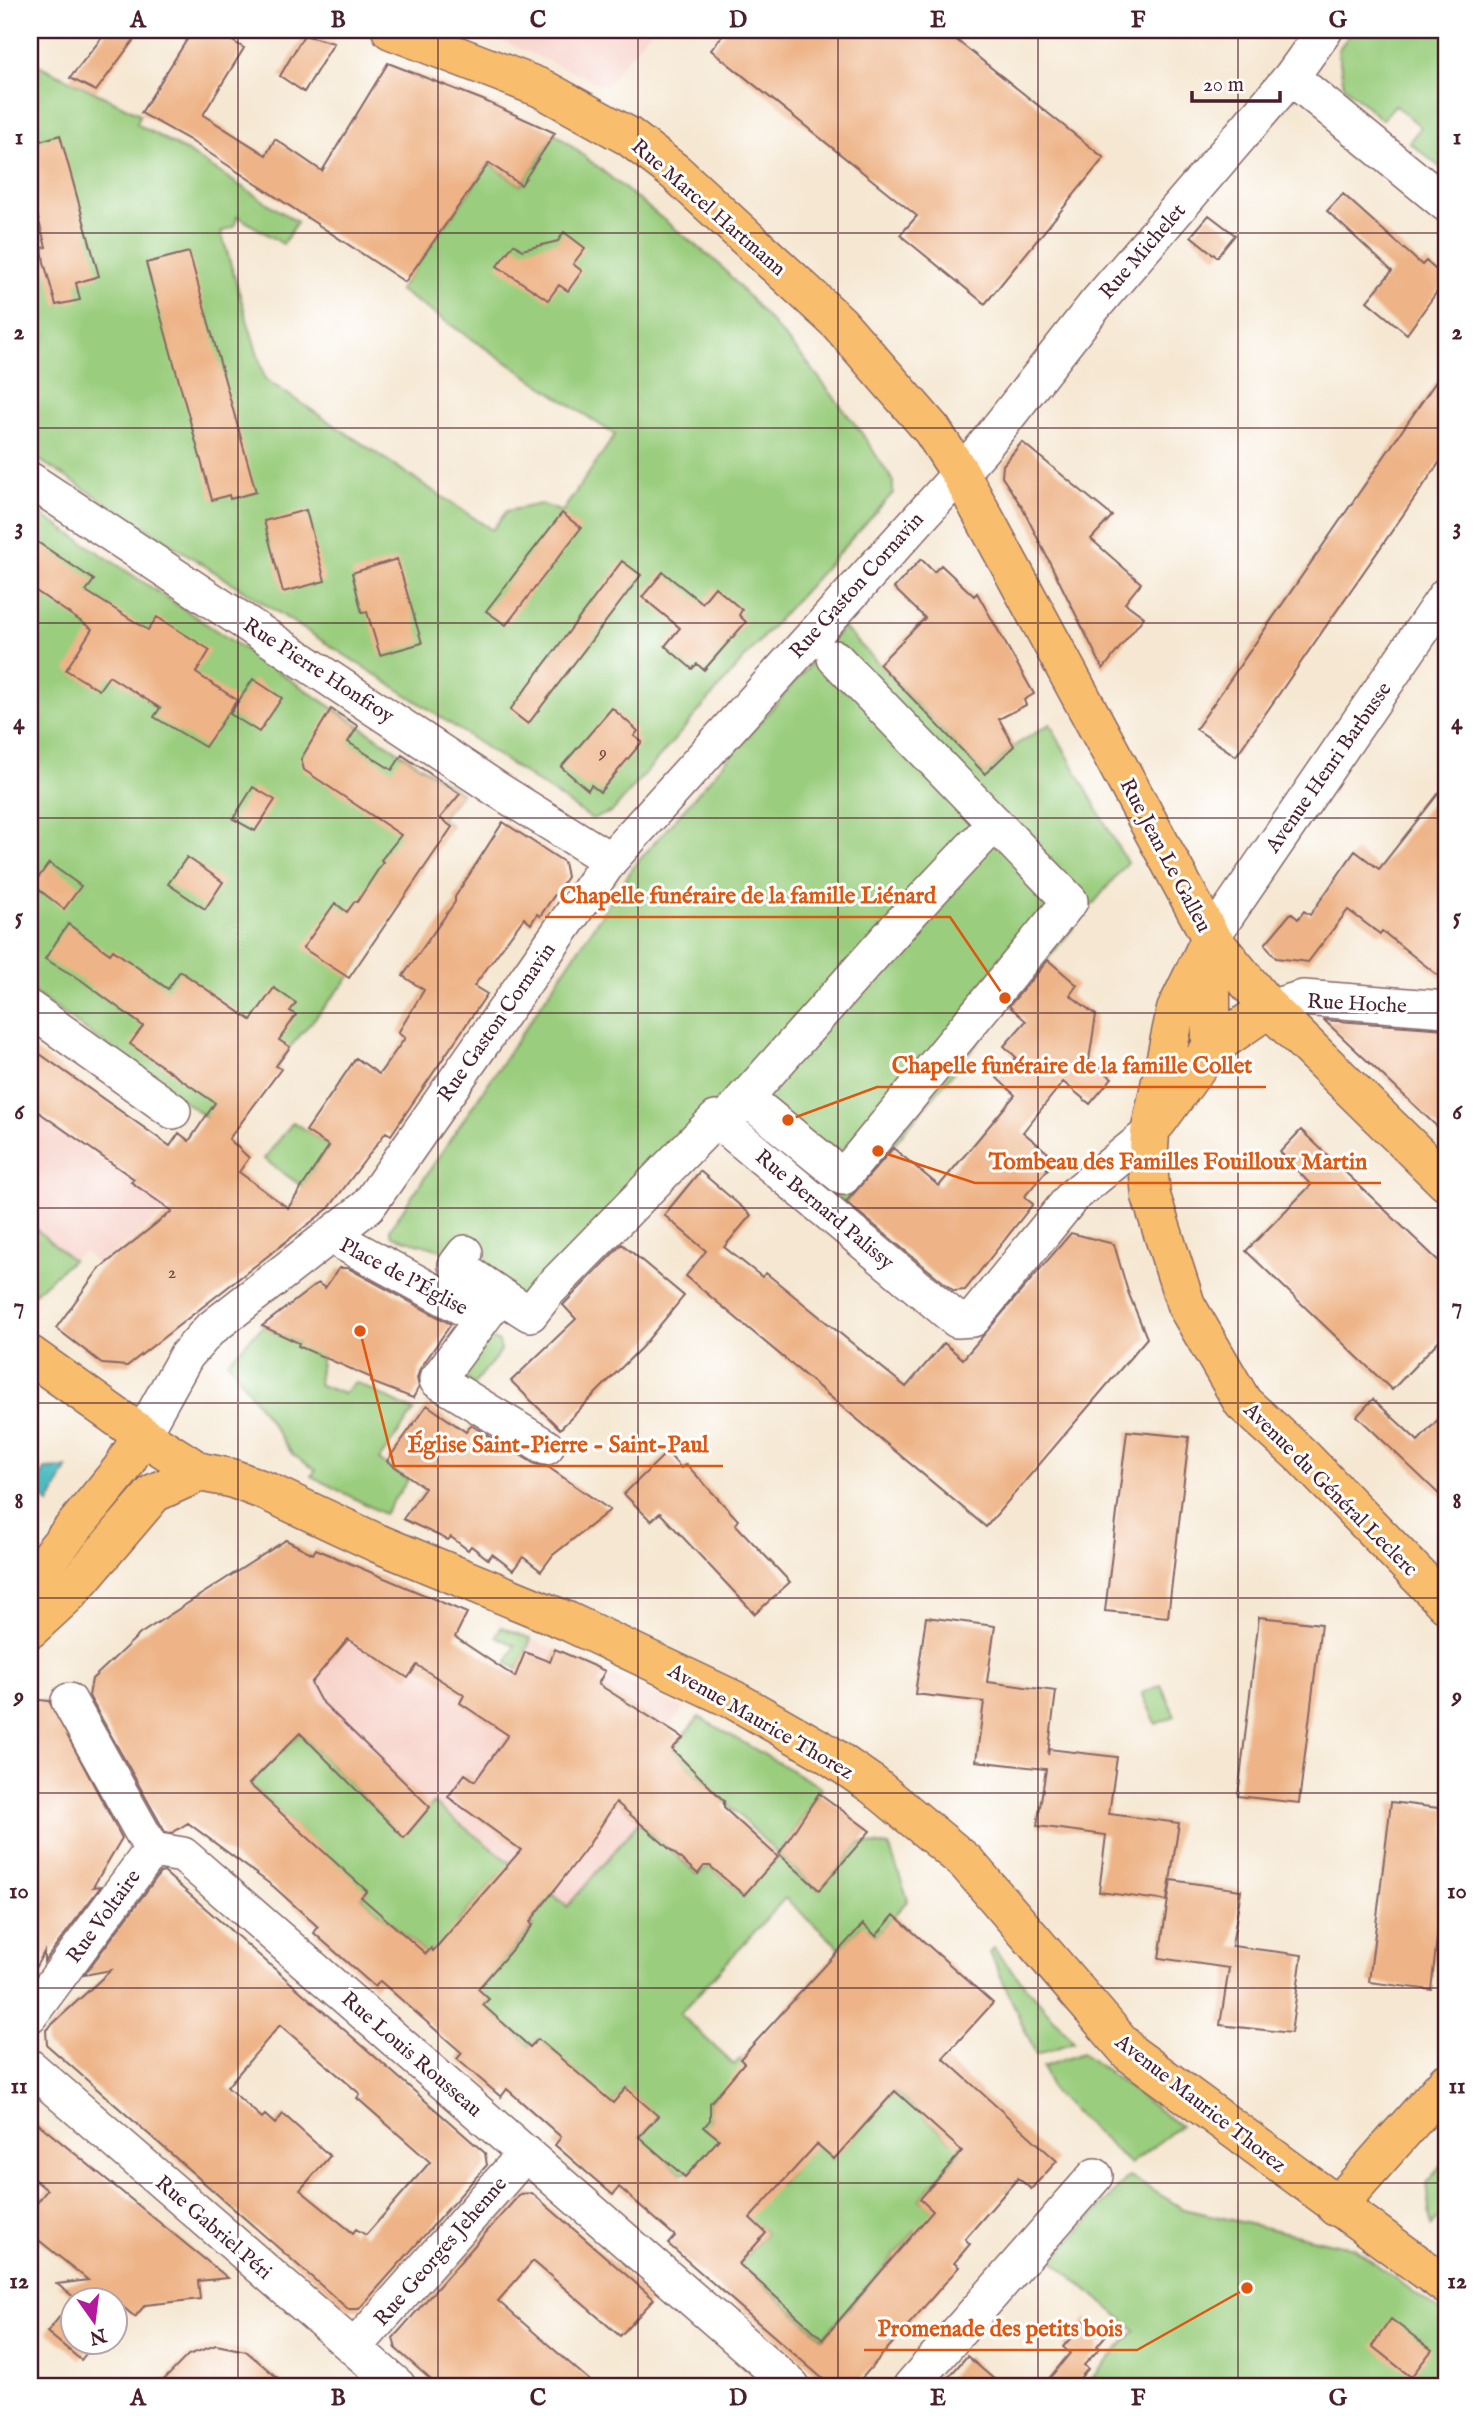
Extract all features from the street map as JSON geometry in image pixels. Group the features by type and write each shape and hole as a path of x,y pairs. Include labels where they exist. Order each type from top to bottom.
{"main road":[{"name":"Rue Marcel Hartmann","path":"391,30 501,70 553,94 628,136 675,172 839,323 932,430 960,474"},
{"name":"Rue Jean Le Galleu","path":"960,474 1211,938 1269,1008 1446,1182"},
{"path":"1211,938 1211,1048"},
{"name":"Avenue du Général Leclerc","path":"1211,938 1176,1010 1150,1132 1148,1166 1151,1196 1186,1305 1243,1403 1302,1456 1446,1604"},
{"path":"1150,1132 1211,1048 1269,1008"},
{"name":"Avenue Maurice Thorez","path":"30,1355 142,1436 200,1472 231,1478 268,1492 377,1543 567,1621 734,1700 825,1752 873,1785 966,1862 1130,2053 1336,2207 1446,2285"},
{"path":"35,1566 121,1470 142,1436"},
{"path":"30,1629 69,1593 154,1493 200,1472"},
{"path":"1336,2207 1446,2083"}],"street":[{"name":"Rue Michelet","path":"960,474 1095,305 1291,77 1325,30"},
{"path":"1291,77 1446,204"},
{"name":"Rue Gaston Cornavin","path":"142,1436 186,1356 209,1330 368,1206 610,860 960,474"},
{"name":"Rue Pierre Honfroy","path":"30,480 498,790 610,860"},
{"name":"Avenue Henri Barbusse","path":"1211,938 1446,595"},
{"path":"745,1097 843,1177 1070,901 835,658"},
{"path":"465,1253 456,1265 491,1306 530,1314 548,1291 716,1119 721,1124 912,911 995,823"},
{"name":"Rue Hoche","path":"1269,1008 1303,998 1446,1009"},
{"path":"30,1009 173,1111"},
{"name":"Rue Bernard Palissy","path":"721,1124 780,1170 957,1320 973,1320 1073,1196 1150,1132"},
{"name":"Place de l'Église","path":"331,1237 491,1306 437,1380 546,1447"},
{"path":"35,1566 69,1593"},
{"path":"69,1701 152,1850"},
{"name":"Rue Voltaire","path":"30,2015 152,1850"},
{"name":"Rue Louis Rousseau","path":"152,1850 183,1854 792,2386"},
{"name":"Rue Gabriel Péri","path":"30,2067 398,2386"},
{"name":"Rue Georges Jehenne","path":"354,2348 526,2153"},
{"path":"911,2386 1095,2176"}],"shaded area":[{"path":"477,30 651,30 605,86"},
{"path":"30,1110 169,1209 97,1266 84,1251 72,1260 30,1224"},
{"path":"332,1594 509,1673 518,1669 531,1639 685,1709 645,1749 663,1793 567,1908 541,1883 475,1839 433,1804 404,1838 300,1734 271,1763 237,1728"}],"green space":[{"path":"1353,30 1446,30 1446,172 1409,142 1421,127 1395,105 1382,120 1344,86 1338,50"},
{"path":"30,61 140,114 137,124 186,151 297,222 283,244 237,216 235,226 221,232 265,379 492,530 507,511 541,504 562,512 615,435 399,290 489,164 521,185 555,133 719,264 805,360 861,432 893,481 893,493 768,631 612,812 592,819 415,700 30,454"},
{"path":"30,507 461,793 441,818 451,826 349,978 290,1047 250,1110 206,1117 30,990"},
{"path":"843,627 985,773 1014,746 1050,724 1127,863 845,1203 719,1098 526,1299 448,1252 392,1236 390,1229 635,865"},
{"path":"293,1122 329,1146 303,1187 264,1159"},
{"path":"30,1224 72,1260 30,1297"},
{"path":"263,1326 322,1353 318,1384 343,1394 355,1382 414,1411 379,1460 408,1480 384,1514 311,1476 316,1470 293,1455 228,1361"},
{"path":"488,1337 499,1342 501,1351 473,1385 455,1370"},
{"path":"501,1627 531,1639 518,1669 507,1663 515,1645 496,1637"},
{"path":"1161,1685 1175,1716 1156,1724 1142,1693"},
{"path":"699,1717 822,1788 779,1854 818,1890 860,1843 889,1846 908,1900 876,1936 862,1925 841,1949 785,1898 680,2014 734,2065 740,2059 832,2143 825,2150 833,2159 895,2091 951,2141 973,2116 1018,2177 1007,2191 962,2151 920,2199 943,2219 915,2231 823,2338 739,2264 766,2233 738,2208 767,2175 779,2186 793,2170 717,2095 710,2103 710,2120 705,2127 723,2142 691,2171 681,2173 637,2139 657,2116 626,2089 608,2109 592,2086 538,2039 530,2047 483,2006 488,1999 473,1985 484,1981 533,1926 530,1922 546,1904 533,1893 541,1883 567,1907 639,1822 697,1874 710,1866 744,1895 779,1855 672,1749"},
{"path":"300,1733 404,1837 433,1803 513,1865 505,1869 458,1922 446,1961 431,1949 426,1954 361,1897 366,1892 249,1784"},
{"path":"994,1948 1074,2042 1036,2055 990,1952"},
{"path":"1082,2053 1180,2126 1130,2164 1053,2092 1043,2067"},
{"path":"1446,2160 1446,2209 1431,2226 1426,2183"},
{"path":"1129,2176 1184,2209 1354,2248 1446,2316 1446,2386 1085,2386 1135,2330 1052,2260"}],"water":[{"path":"67,1468 49,1504 35,1491 45,1469"}],"building":[{"path":"108,30 141,30 96,91 70,78"},
{"path":"193,30 214,30 244,48 203,115 266,155 275,139 322,171 388,63 483,100 555,133 521,185 489,163 405,282 188,139 141,113"},
{"path":"727,30 944,30 1104,158 985,304 900,235 917,216 711,50"},
{"path":"304,35 334,43 304,92 280,76"},
{"path":"60,135 99,276 76,283 80,300 56,305 44,262 42,248 46,247 30,189 30,144"},
{"path":"1343,194 1422,265 1426,261 1446,279 1407,334 1367,301 1392,271 1327,211"},
{"path":"1209,215 1235,235 1217,257 1191,236"},
{"path":"564,232 585,248 573,264 582,271 568,291 559,285 548,300 497,266 514,244 522,250 558,241"},
{"path":"189,252 256,492 230,499 229,495 212,500 146,263"},
{"path":"1446,367 1446,453 1236,756 1196,729"},
{"path":"1022,442 1112,516 1091,539 1141,583 1125,603 1144,617 1103,669 1022,507 1002,477 1003,465"},
{"path":"306,510 325,581 283,592 264,521"},
{"path":"562,513 581,528 506,625 486,611"},
{"path":"30,537 94,580 86,591 148,630 157,617 210,650 196,673 237,700 205,747 154,717 160,708 109,676 99,690 66,670 92,629 30,587"},
{"path":"397,559 422,643 380,655 367,612 362,613 352,573"},
{"path":"921,559 934,572 941,565 974,596 977,593 1034,694 1024,700 1026,705 999,719 1014,746 985,774 879,664 925,618 894,588"},
{"path":"622,561 641,575 528,724 510,710"},
{"path":"663,572 702,603 715,587 742,610 739,615 746,622 704,670 697,664 692,669 665,646 680,628 642,597"},
{"path":"253,679 282,698 259,732 230,714"},
{"path":"612,708 638,731 634,736 642,742 600,792 591,785 588,790 561,767"},
{"path":"331,709 358,726 348,742 392,770 402,755 460,794 440,818 452,827 349,978 303,948 335,903 347,912 355,901 357,902 383,862 381,860 401,835 304,770 301,759"},
{"path":"1446,784 1446,982 1382,931 1380,934 1348,910 1308,962 1276,958 1265,944 1291,913 1298,919 1304,911 1310,915 1355,851 1379,869"},
{"path":"253,787 275,800 255,831 233,819"},
{"path":"503,822 564,862 567,877 540,916 537,914 531,924 524,918 474,986 487,994 391,1135 386,1132 329,1208 127,1366 103,1364 56,1328 99,1269 172,1211 131,1182 134,1179 30,1106 30,1047 170,1146 179,1133 189,1141 215,1103 130,1044 143,1026 81,980 45,959 68,924 110,954 113,950 168,989 180,971 251,1020 274,988 296,1003 290,1011 296,1015 279,1040 290,1047 276,1066 281,1069 229,1139 249,1158 239,1172 288,1208 329,1146 306,1131 356,1058 379,1074 405,1038 398,1033 424,990 403,976 455,902 455,897"},
{"path":"187,857 223,882 205,909 168,884"},
{"path":"49,863 81,886 64,909 33,885"},
{"path":"1048,960 1077,985 1070,995 1096,1015 1089,1060 1112,1078 1090,1104 1063,1082 1023,1132 1048,1153 1040,1163 1048,1169 1024,1197 1033,1204 965,1290 954,1291 846,1202 893,1148 939,1186 1015,1095 997,1078 1016,1057 1004,1046 1026,1021 1009,1006"},
{"path":"1324,1020 1446,1029 1446,1135 1379,1072"},
{"path":"1301,1130 1446,1268 1446,1333 1392,1390 1246,1251 1311,1185 1280,1152"},
{"path":"700,1171 751,1215 724,1247 762,1277 766,1273 906,1387 944,1343 963,1359 1071,1233 1114,1244 1128,1292 1147,1338 986,1527 686,1276 706,1251 664,1215"},
{"path":"622,1244 684,1296 642,1347 560,1429 511,1381 576,1319 563,1305"},
{"path":"339,1268 348,1268 451,1324 420,1369 417,1378 419,1387 413,1398 371,1382 372,1378 298,1346 299,1343 262,1326 318,1283 325,1288"},
{"path":"1373,1399 1418,1441 1446,1411 1446,1501 1357,1416"},
{"path":"427,1405 466,1432 471,1425 535,1464 548,1467 610,1510 553,1555 541,1571 523,1557 513,1570 492,1554 488,1559 471,1546 468,1550 451,1537 448,1540 403,1519 425,1488 387,1461"},
{"path":"1127,1431 1189,1437 1168,1617 1105,1611"},
{"path":"667,1452 681,1468 686,1464 738,1520 735,1524 790,1582 755,1614 660,1513 651,1521 624,1494"},
{"path":"286,1540 313,1554 316,1549 467,1613 455,1637 515,1677 525,1652 550,1662 555,1649 605,1671 598,1684 683,1738 672,1749 724,1801 724,1808 778,1857 744,1895 710,1866 704,1866 698,1874 616,1802 588,1846 530,1922 533,1925 478,1989 489,1999 483,2005 530,2047 538,2039 613,2103 626,2088 658,2116 639,2137 685,2177 719,2139 704,2127 710,2120 710,2103 744,2063 740,2059 863,1924 876,1936 894,1915 993,2003 943,2058 1057,2161 1031,2189 1018,2178 965,2239 970,2244 954,2263 959,2267 855,2386 831,2386 668,2244 675,2236 619,2187 613,2195 555,2145 561,2137 507,2089 501,2097 457,2059 462,2053 380,1981 375,1987 314,1933 318,1927 274,1887 188,1823 172,1833 165,1832 89,1696 92,1679 140,1634","holes":["348,1639 408,1678 417,1665 464,1695 460,1703 508,1735 475,1781 465,1774 448,1797 521,1850 433,1951 431,1948 426,1954 361,1897 367,1891 249,1784 300,1733 404,1838 430,1807 320,1700 311,1683","895,2091 962,2151 920,2199 933,2211 823,2339 739,2264 766,2233 750,2218 817,2144 834,2159"]},
{"path":"926,1617 995,1626 987,1682 1056,1691 1048,1755 1049,1749 1117,1757 1109,1814 1179,1823 1167,1901 1099,1892 1106,1835 1037,1826 1046,1769 976,1761 984,1702 915,1694"},
{"path":"1259,1617 1321,1624 1299,1803 1238,1796"},
{"path":"40,1700 49,1701 122,1838 93,1887 101,1886 44,1962 44,1952 30,1977 30,1710"},
{"path":"819,1793 870,1831 819,1890 779,1854"},
{"path":"1391,1802 1446,1809 1446,1862 1431,1990 1369,1982"},
{"path":"164,1872 485,2153 487,2165 359,2309 348,2309 47,2045 46,2030 111,1970 84,1975 160,1873","holes":["280,2025 360,2094 357,2098 430,2162 366,2235 356,2229 353,2233 300,2190 330,2156 283,2114 275,2124 265,2115 262,2118 227,2087"]},
{"path":"1171,1880 1241,1890 1232,1946 1302,1955 1291,2033 1220,2025 1229,1968 1159,1958"},
{"path":"30,2117 228,2278 198,2281 200,2299 145,2305 135,2317 130,2313 130,2286 60,2286 57,2284 88,2280 30,2233 30,2212 47,2190 30,2176"},
{"path":"532,2193 654,2299 620,2336 533,2261 498,2301 596,2386 438,2386 396,2349 393,2338 520,2194"},
{"path":"60,2316 60,2343 47,2332"},
{"path":"1087,2318 1106,2335 1097,2346 1100,2348 1084,2365 1088,2369 1073,2386 1043,2386 1070,2353 1063,2347"},
{"path":"1391,2319 1432,2350 1411,2377 1372,2346"},
{"path":"216,2345 246,2351 287,2386 158,2386 188,2355"},
{"path":"967,2356 1002,2386 941,2386"}],"place":[{"name":"Chapelle funéraire de la famille Liénard","path":"1005,998"},
{"name":"Chapelle funéraire de la famille Collet","path":"788,1120"},
{"name":"Tombeau des Familles Fouilloux Martin","path":"878,1151"},
{"name":"Église Saint-Pierre - Saint-Paul","path":"360,1331"},
{"name":"Promenade des petits bois","path":"1247,2288"}]}
